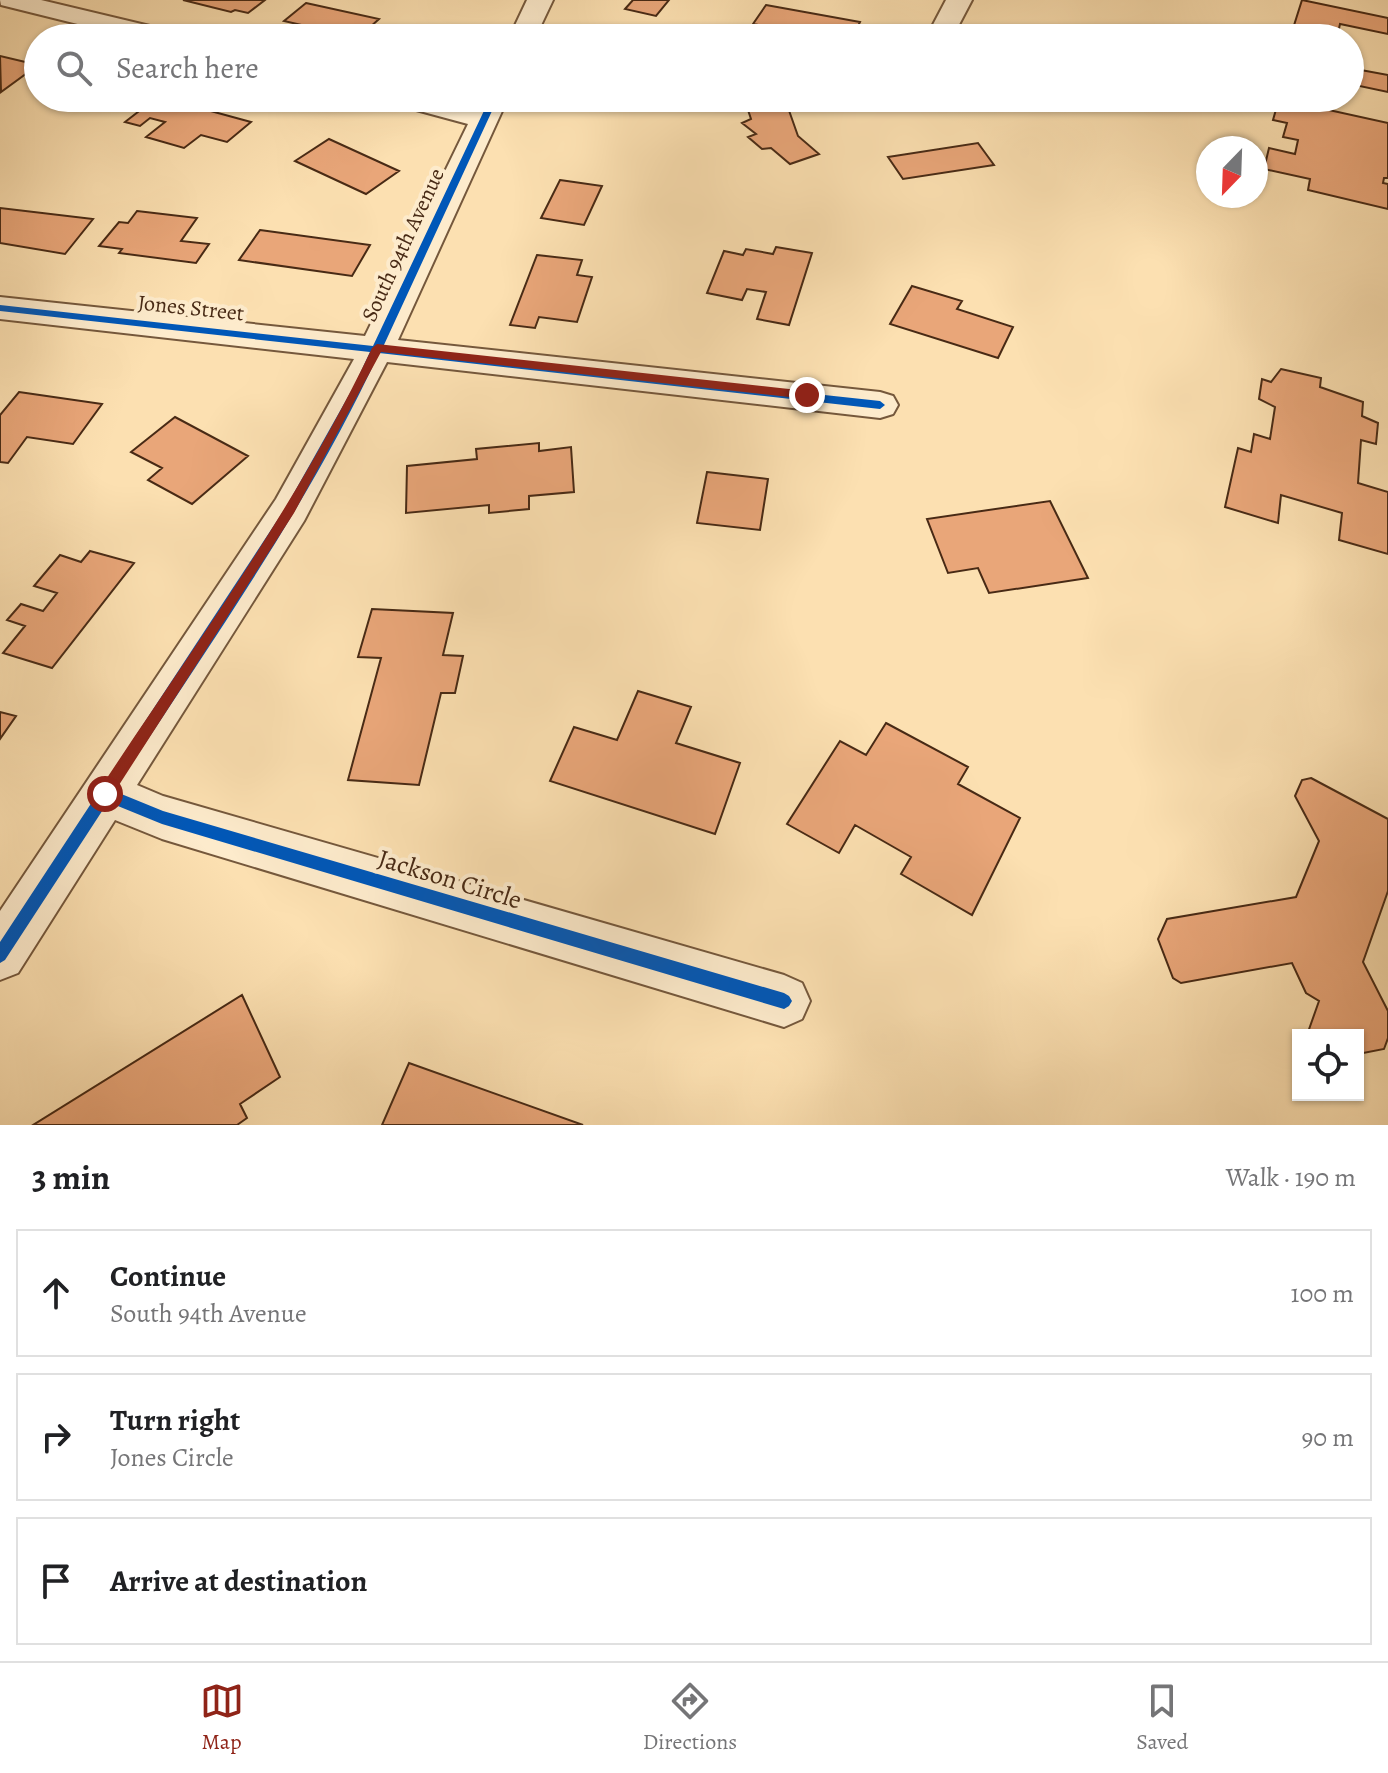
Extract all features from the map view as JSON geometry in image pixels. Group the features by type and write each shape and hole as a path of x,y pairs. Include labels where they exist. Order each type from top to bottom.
{"street":[{"path":"10,0 109,24"},
{"path":"529,24 540,0"},
{"path":"944,24 951,1"},
{"name":"South 94th Avenue","path":"0,955 290,510 359,386 488,112"},
{"name":"Jones Street","path":"0,308 880,405"},
{"name":"Jackson Circle","path":"105,794 162,817 784,1001"}],"building":[{"path":"183,0 265,0 248,13"},
{"path":"633,0 669,0 656,16 625,9"},
{"path":"1302,0 1388,18 1388,34 1364,29 1364,24 1294,24"},
{"path":"306,3 379,19 373,24 297,24 284,21"},
{"path":"766,5 860,22 859,24 753,24"},
{"path":"0,56 24,62 24,75 1,92"},
{"path":"1364,71 1388,75 1388,92 1364,87"},
{"path":"138,112 214,112 251,122 227,142 201,135 184,148 146,137 165,122 150,118 140,126 125,122"},
{"path":"749,112 790,112 798,136 819,154 790,164 771,148 762,149 748,137 756,134 742,123 751,119"},
{"path":"1275,112 1338,112 1388,123 1388,178 1384,178 1383,183 1388,184 1388,209 1308,190 1310,179 1268,170 1269,148 1295,154 1298,140 1283,137 1287,123 1273,120"},
{"path":"329,139 399,171 366,194 295,161"},
{"path":"978,143 994,165 903,179 888,157"},
{"path":"560,180 602,186 584,225 541,218"},
{"path":"0,208 93,219 65,254 0,243"},
{"path":"137,211 197,218 181,241 209,244 196,263 119,253 122,249 99,246 119,222 128,223"},
{"path":"260,230 370,245 352,276 239,260"},
{"path":"776,247 812,253 789,325 757,319 766,292 747,289 742,300 707,293 724,251 743,255 746,249 773,254"},
{"path":"537,255 582,260 577,275 592,277 577,322 539,317 535,328 510,325"},
{"path":"912,286 962,301 957,309 1013,327 998,358 890,324"},
{"path":"1281,369 1321,378 1320,387 1363,402 1362,416 1378,423 1376,444 1361,440 1358,483 1388,492 1388,554 1339,540 1342,513 1281,495 1278,523 1225,507 1238,448 1251,452 1254,434 1270,439 1275,407 1259,399 1262,379 1271,382"},
{"path":"19,392 102,404 73,444 27,437 8,463 0,462 0,415"},
{"path":"175,417 248,456 192,504 148,480 162,468 131,452"},
{"path":"539,443 539,451 571,447 574,492 529,496 529,509 489,513 489,505 406,513 407,466 477,459 476,449"},
{"path":"707,472 768,479 760,530 697,523"},
{"path":"1050,501 1088,578 989,593 978,568 948,573 927,519"},
{"path":"90,551 134,563 52,668 3,653 25,626 7,620 21,604 43,611 57,593 34,586 60,555 81,562"},
{"path":"372,609 453,613 443,655 463,656 455,693 441,693 419,785 348,780 381,658 358,657"},
{"path":"638,691 691,707 676,743 740,763 715,834 550,781 574,727 617,740"},
{"path":"0,712 16,716 0,739"},
{"path":"886,723 968,767 958,784 1020,818 972,915 901,874 911,857 855,825 839,853 787,824 840,741 866,755"},
{"path":"1311,778 1388,819 1388,891 1363,962 1388,1011 1388,1038 1384,1049 1364,1053 1364,1029 1309,1029 1319,1001 1306,993 1292,963 1181,983 1173,978 1158,939 1167,919 1296,897 1319,841 1295,796 1302,780"},
{"path":"242,995 280,1077 240,1104 247,1118 237,1125 33,1125"},
{"path":"409,1063 583,1125 382,1125"}],"cycle path":[{"path":"0,955 290,510 359,386 487,112"},
{"path":"0,308 880,405"},
{"path":"105,794 162,817 784,1001"}],"route":[{"path":"105,794 290,510 377,348 807,395"}]}
